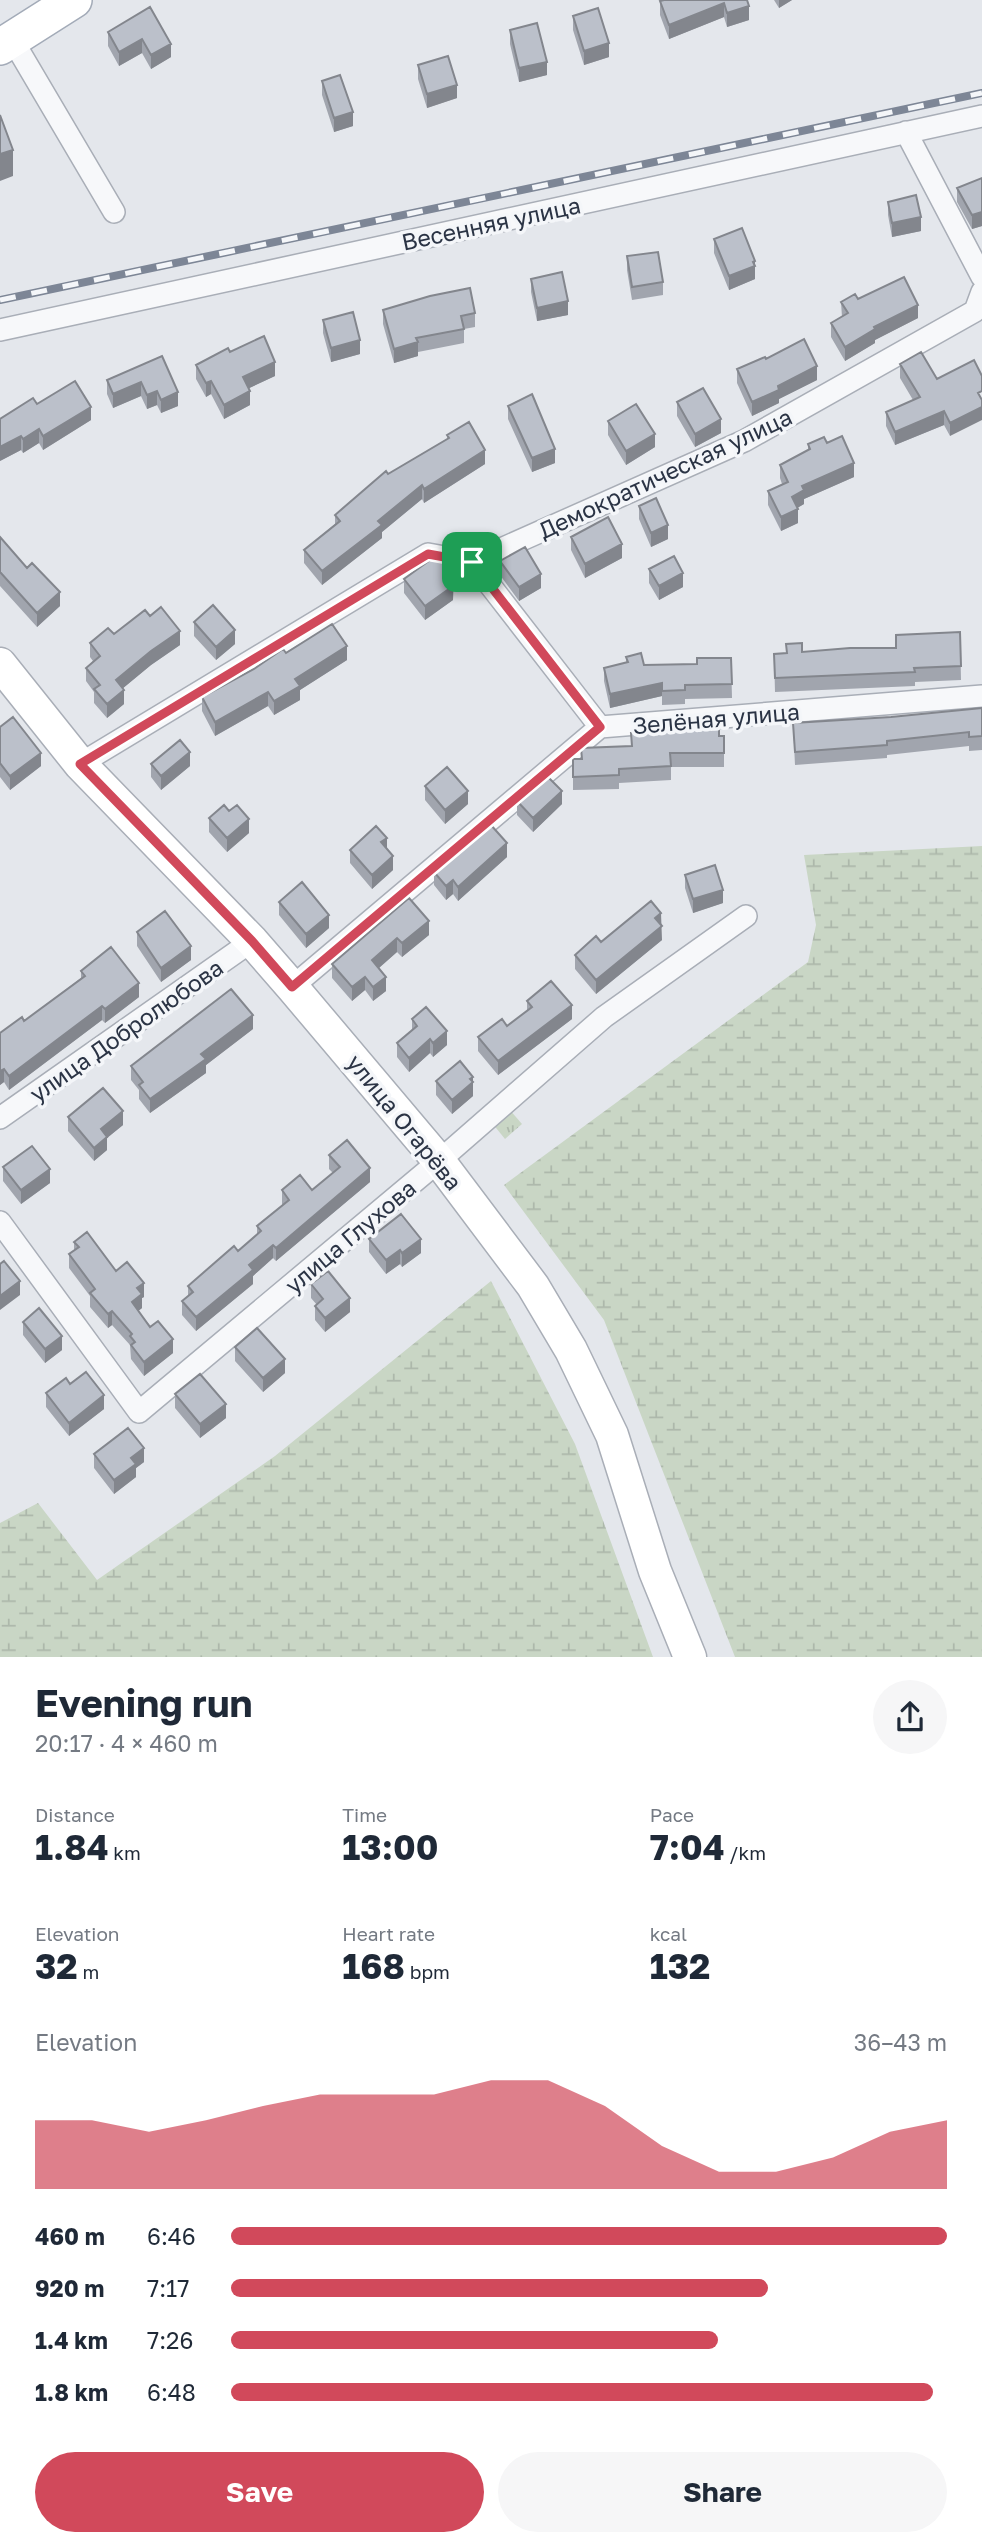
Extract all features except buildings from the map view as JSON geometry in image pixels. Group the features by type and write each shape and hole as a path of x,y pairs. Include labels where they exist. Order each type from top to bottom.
{"main road":[{"path":"6,43 74,0"},
{"name":"улица Огарёва","path":"0,664 80,764 252,941 292,987 439,1161 533,1286 571,1350 612,1435 654,1571 690,1657"}],"street":[{"path":"6,43 114,212"},
{"name":"Весенняя улица","path":"0,330 982,116"},
{"path":"906,132 982,277"},
{"name":"Демократическая улица","path":"472,562 744,441 975,311 982,292"},
{"path":"80,764 428,554 472,562 600,727"},
{"name":"Зелёная улица","path":"292,987 600,727 982,696"},
{"name":"улица Глухова","path":"0,1222 139,1412 439,1161 604,1017 746,916"},
{"name":"улица Добролюбова","path":"0,1118 252,941"}],"green space":[{"path":"982,846 982,1657 735,1657 604,1320 504,1185 808,962 816,925 804,855"},
{"path":"509,1109 522,1124 505,1139 492,1123"},
{"path":"491,1281 575,1444 653,1657 0,1657 0,1523 38,1503 97,1580 275,1456"}],"railway":[{"path":"0,300 982,93"}],"route":[{"path":"428,554 472,562 600,727 292,987 252,941 80,764 428,554"}]}
